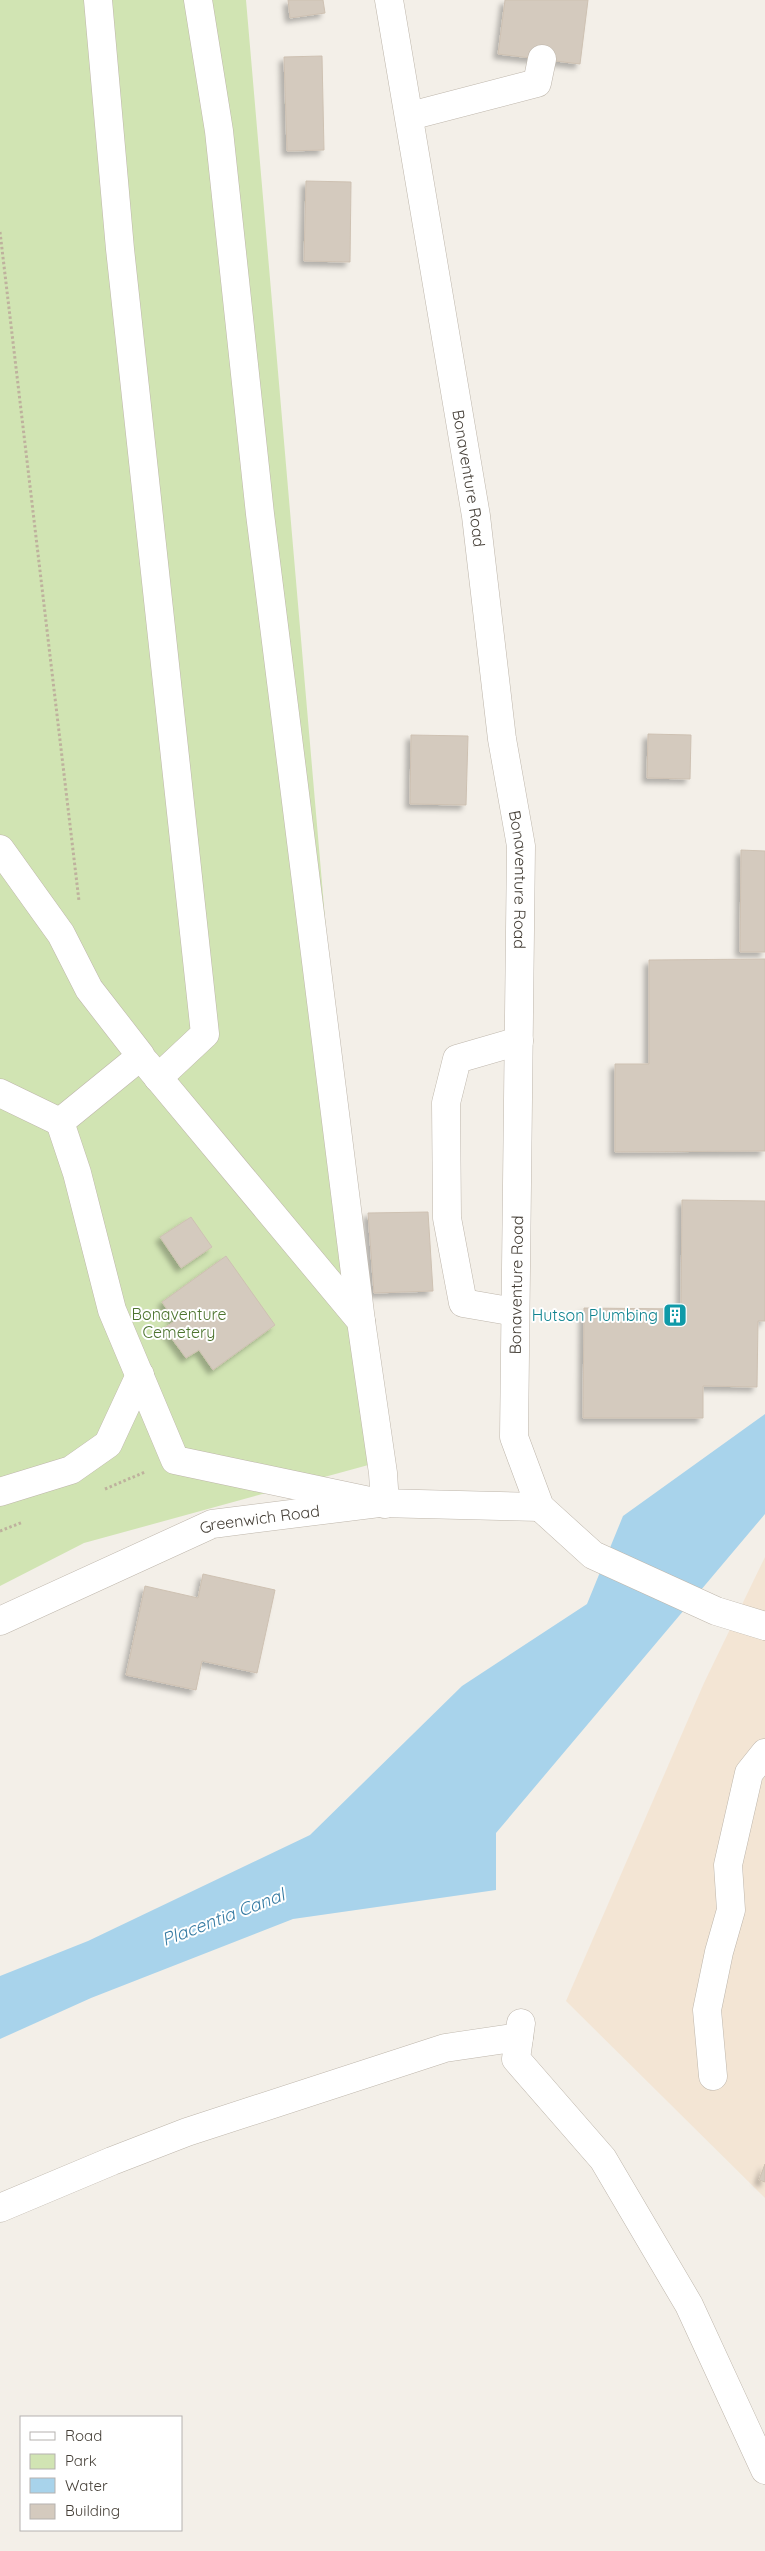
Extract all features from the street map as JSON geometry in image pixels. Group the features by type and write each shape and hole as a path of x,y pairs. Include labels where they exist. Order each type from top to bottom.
{"street":[{"path":"98,0 120,249 205,1034 158,1078"},
{"path":"0,1094 60,1122 77,1173 112,1310 175,1460 382,1504 383,1474 361,1322 260,514 219,132 198,0"},
{"name":"Bonaventure Road","path":"389,0 476,516 502,739 521,846 514,1437 540,1507 593,1555 716,1612 765,1626"},
{"path":"410,116 537,83 542,60"},
{"path":"0,849 61,934 89,989 158,1078 361,1322"},
{"path":"515,1312 463,1303 447,1218 446,1103 457,1059 518,1041"},
{"path":"60,1122 141,1056"},
{"path":"0,1492 71,1470 108,1444 140,1375"},
{"name":"Greenwich Road","path":"0,1621 212,1524 382,1504 540,1507"},
{"path":"713,2076 707,2010 718,1952 731,1910 728,1865 749,1773 765,1753"},
{"path":"0,2208 187,2132 445,2048 520,2030 516,2059 603,2159 689,2305 765,2470"}],"path":[{"path":"0,232 80,910"}],"shaded area":[{"path":"765,1557 765,2198 566,2001 704,1683"}],"green space":[{"name":"Bonaventure Cemetery","path":"0,0 246,0 372,1464 84,1543 0,1586"}],"water":[{"name":"Placentia Canal","path":"765,1414 765,1514 496,1833 496,1890 293,1919 91,1998 0,2039 0,1976 88,1941 310,1835 462,1686 587,1604 623,1516"}],"building":[{"path":"288,0 323,0 325,13 290,18"},
{"path":"505,0 588,0 580,64 498,54"},
{"path":"322,56 324,150 287,151 284,57"},
{"path":"306,181 351,182 350,262 304,261"},
{"path":"648,734 691,735 690,779 647,778"},
{"path":"411,735 468,736 466,805 410,804"},
{"path":"741,850 765,851 765,952 740,952"},
{"path":"765,959 765,1151 615,1152 615,1064 649,1064 649,960"},
{"name":"Hutson Plumbing","path":"682,1200 765,1201 765,1321 758,1321 757,1387 703,1386 703,1418 583,1418 584,1308 681,1309"},
{"path":"428,1212 433,1291 374,1293 368,1213"},
{"path":"191,1217 212,1247 181,1268 160,1237"},
{"path":"226,1256 275,1325 213,1370 199,1350 186,1358 164,1328 175,1321 162,1302"},
{"path":"203,1574 275,1590 257,1673 202,1661 196,1690 126,1675 145,1586 198,1598"},
{"path":"765,2164 765,2182 759,2180"}],"place":[{"name":"Hutson Plumbing","path":"675,1315"}]}
